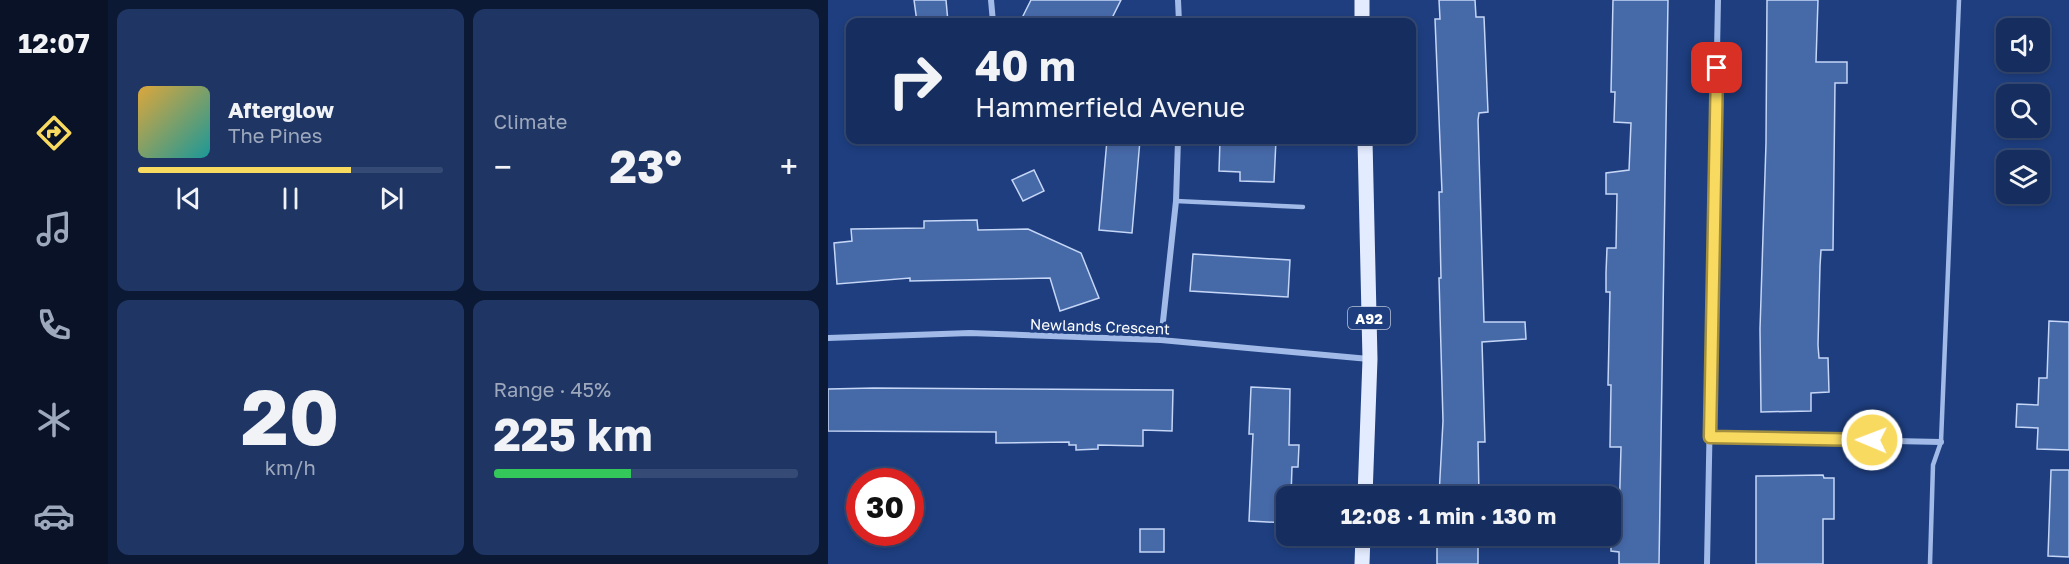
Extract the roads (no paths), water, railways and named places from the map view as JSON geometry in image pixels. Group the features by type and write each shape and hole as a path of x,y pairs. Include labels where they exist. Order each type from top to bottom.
{"main road":[{"path":"1362,0 1362,18"},
{"name":"A92","path":"1365,144 1370,359 1365,486"},
{"path":"1362,564 1363,546"}],"street":[{"path":"991,0 993,18"},
{"path":"1179,0 1179,18"},
{"path":"1707,564 1718,0"},
{"path":"1161,340 1176,201 1178,144"},
{"name":"Newlands Crescent","path":"828,338 970,333 1161,340 1370,359"},
{"path":"1710,437 1941,442"}],"lane":[{"path":"1930,564 1933,465 1941,442 1959,0"},
{"path":"1176,201 1304,207"}]}
